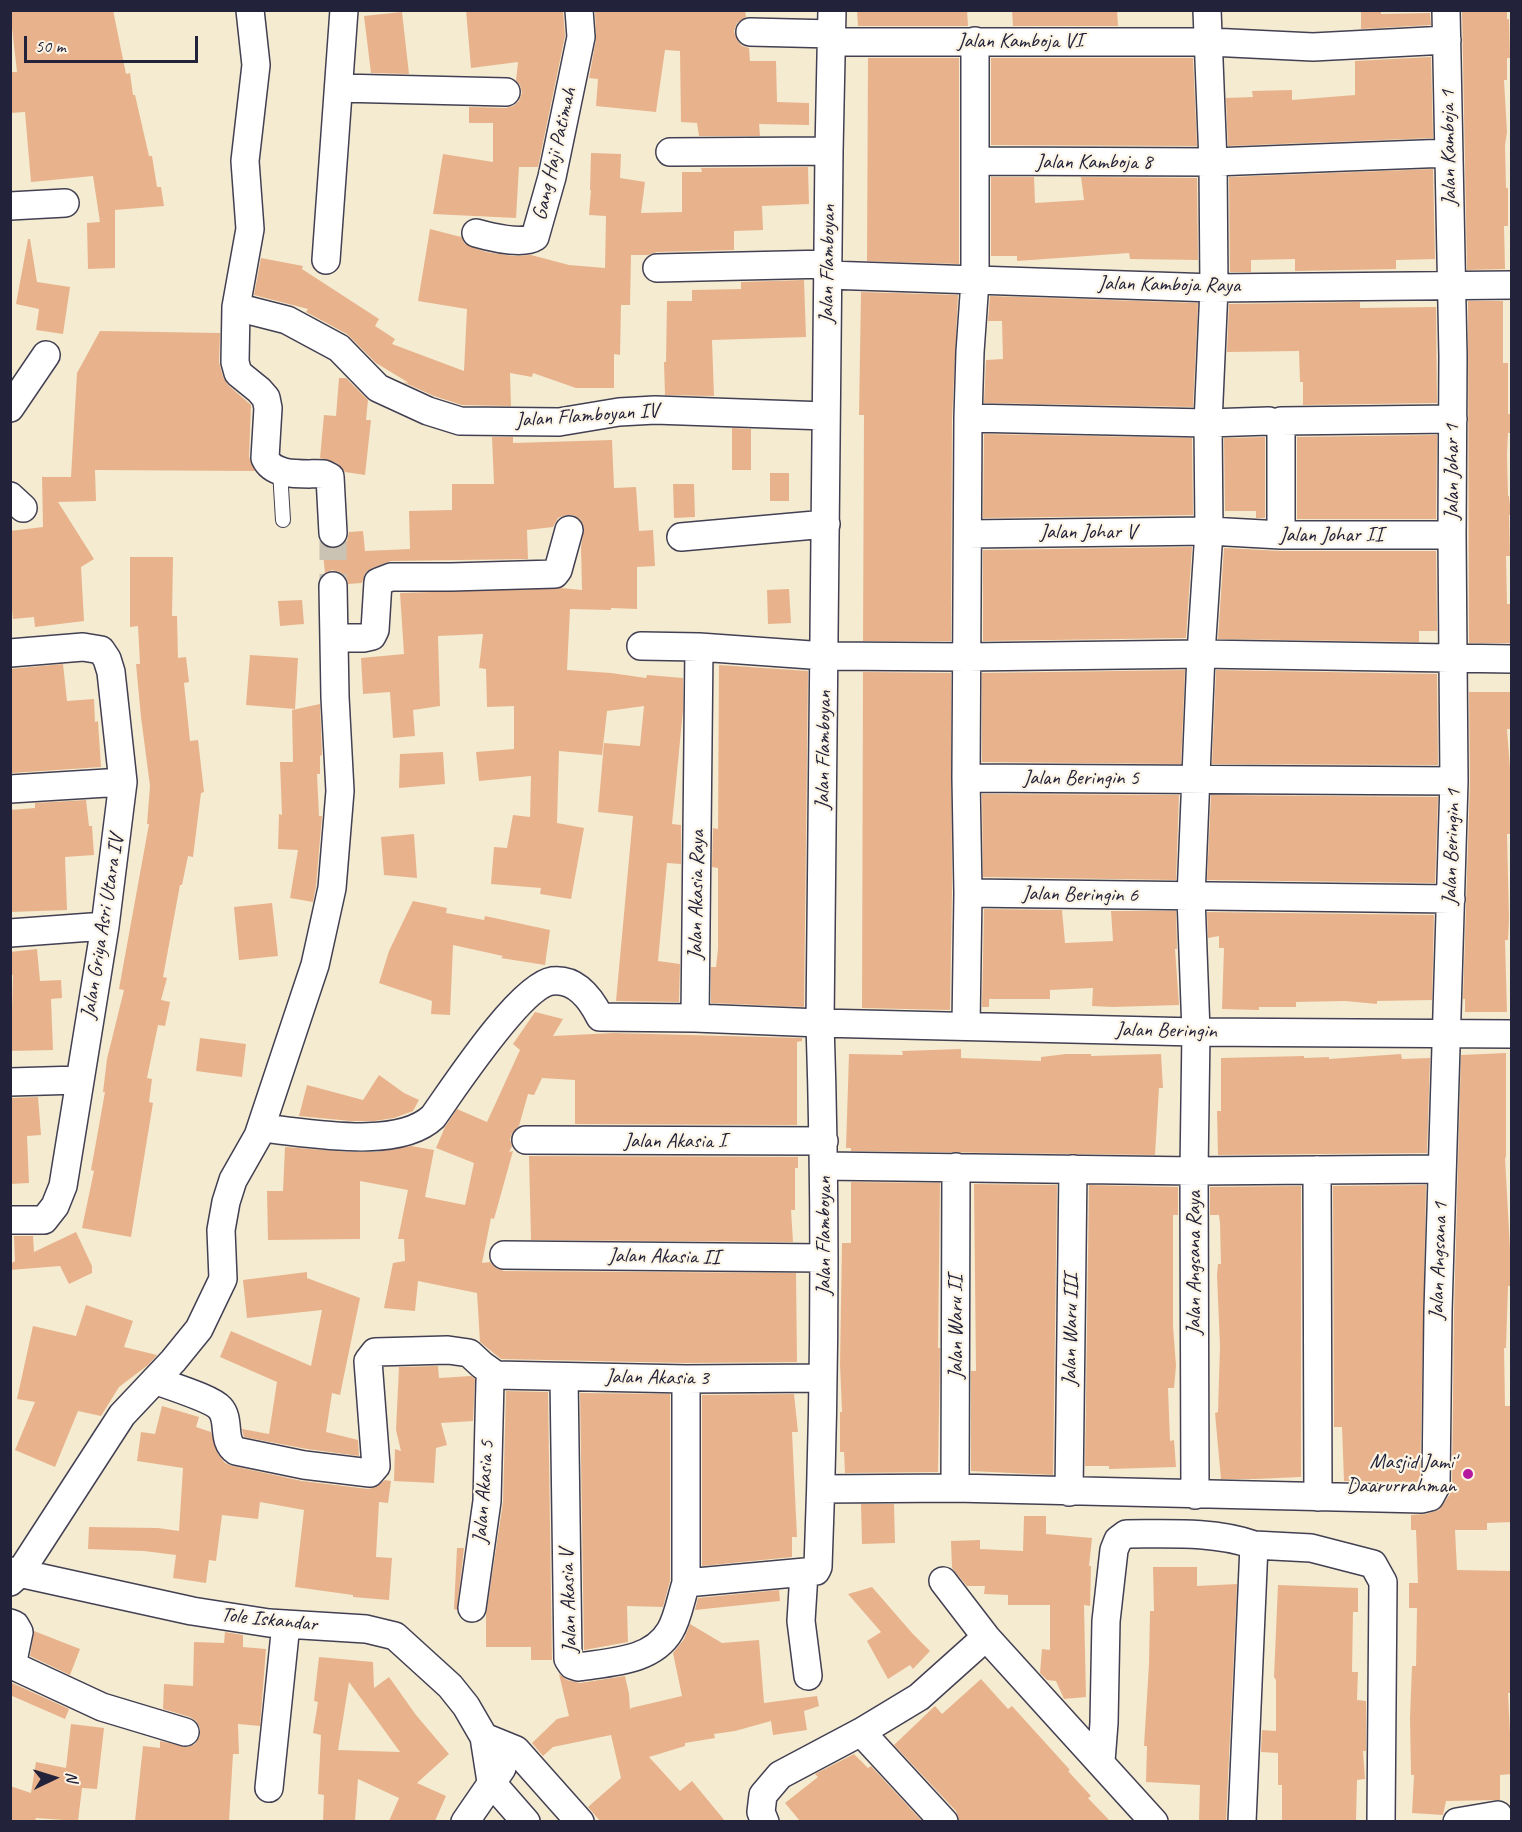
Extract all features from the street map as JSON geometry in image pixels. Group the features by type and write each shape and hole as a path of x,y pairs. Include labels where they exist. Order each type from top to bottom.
{"street":[{"path":"250,10 256,65 244,161 249,219 236,307 235,362 238,373 266,398 268,408 265,458 268,465 280,471 324,474 330,477 333,533"},
{"path":"326,260 344,10"},
{"name":"Gang Haji Patimah","path":"476,233 507,239 531,240 536,237 552,177 581,37 579,10"},
{"name":"Jalan Angsana Raya","path":"1195,1495 1196,1032 1191,897 1201,654 1209,531 1208,423 1214,288 1210,42 1207,10"},
{"name":"Jalan Kamboja 1","path":"1446,10 1452,285"},
{"name":"Jalan Kamboja VI","path":"750,32 832,29 975,41 1210,42 1313,47 1448,40"},
{"name":"Jalan Flamboyan","path":"804,1573 816,1571 818,1567 821,1489 824,1154 820,1023 827,269 832,29"},
{"path":"966,1025 968,418 975,281 975,41"},
{"path":"339,88 506,92"},
{"path":"670,153 829,152"},
{"name":"Jalan Kamboja 8","path":"975,161 1213,162 1449,153"},
{"path":"10,206 65,202"},
{"name":"Jalan Kamboja Raya","path":"657,268 827,269 975,281 1214,288 1512,285"},
{"name":"Jalan Johar 1","path":"1452,285 1453,660"},
{"name":"Jalan Flamboyan IV","path":"236,307 287,320 339,348 378,388 428,411 460,421 559,422 619,412 655,410 826,416"},
{"path":"10,408 46,355"},
{"path":"968,418 1208,423 1269,421"},
{"path":"1281,535 1281,421 1453,419"},
{"path":"681,537 826,525"},
{"path":"334,638 372,636 375,630 378,582 384,579 411,576 555,574 569,530"},
{"name":"Jalan Johar V","path":"968,534 1209,531"},
{"name":"Jalan Johar II","path":"1209,531 1281,535 1452,535"},
{"path":"13,1576 122,1415 173,1361 199,1329 223,1279 221,1230 226,1202 233,1180 261,1128 315,965 332,888 340,792 335,698 333,586"},
{"name":"Jalan Griya Asri Utara IV","path":"10,653 83,646 101,650 108,659 111,672 123,782 105,926 78,1080 63,1186 55,1206 44,1220 10,1220"},
{"path":"641,646 699,647 825,656 1201,654 1453,660 1512,659"},
{"name":"Jalan Akasia Raya","path":"695,1018 699,647"},
{"name":"Jalan Beringin 1","path":"1447,1035 1454,781 1453,660"},
{"name":"Jalan Beringin 5","path":"966,778 1454,781"},
{"path":"10,789 123,782"},
{"name":"Jalan Beringin 6","path":"968,893 1451,899"},
{"path":"10,933 105,926"},
{"path":"261,1128 364,1137 396,1135 424,1126 506,1017 544,984 552,981 577,986 592,1001 600,1017 820,1023"},
{"name":"Jalan Beringin","path":"820,1023 1196,1032 1512,1034"},
{"name":"Jalan Angsana 1","path":"1318,1497 1422,1499 1430,1497 1436,1486 1438,1311 1447,1035"},
{"path":"10,1082 78,1080"},
{"name":"Jalan Akasia I","path":"526,1140 824,1154 956,1167 1194,1171 1442,1169"},
{"name":"Jalan Waru II","path":"955,1488 956,1167"},
{"name":"Jalan Waru III","path":"1069,1492 1073,1169"},
{"path":"821,1489 955,1488 1318,1497 1317,1170"},
{"name":"Jalan Akasia II","path":"504,1255 824,1258"},
{"path":"155,1380 219,1407 224,1414 228,1443 236,1451 304,1465 370,1473 376,1466 368,1361 375,1352 448,1350 469,1353 494,1375"},
{"name":"Jalan Akasia 3","path":"494,1375 686,1379 822,1378"},
{"name":"Jalan Akasia 5","path":"472,1608 487,1501 490,1381 494,1375"},
{"name":"Jalan Akasia V","path":"564,1377 568,1659 572,1665 578,1667 638,1657 656,1646 670,1632 686,1583"},
{"path":"686,1379 686,1583 804,1573 801,1622 808,1676"},
{"path":"1101,1761 1106,1622 1114,1550 1118,1540 1126,1534 1193,1535 1254,1545 1311,1548 1373,1564 1383,1582 1381,1821"},
{"path":"1242,1821 1254,1545"},
{"name":"Tole Iskandar","path":"13,1576 192,1611 286,1624 366,1629 395,1636 450,1686 466,1706 484,1737 491,1782"},
{"path":"943,1581 986,1637 1154,1821"},
{"path":"10,1623 15,1625 19,1632 14,1656 15,1666 18,1668 102,1707 185,1732"},
{"path":"269,1788 286,1624"},
{"path":"765,1821 761,1812 763,1795 780,1775 861,1732 919,1697 986,1637"},
{"path":"861,1732 944,1821"},
{"path":"484,1737 516,1750 580,1821"},
{"path":"465,1821 516,1750"},
{"path":"491,1782 526,1821"},
{"path":"1456,1821 1498,1815"}],"lane":[{"path":"280,471 283,520"}],"building":[{"path":"10,10 113,10 126,74 130,73 133,95 135,95 149,156 152,156 157,187 161,187 164,206 115,210 115,268 88,269 87,223 100,222 93,176 31,182 25,112 10,113 10,72 17,72"},
{"path":"466,10 563,10 565,36 538,167 519,167 516,218 433,214 443,154 493,162 493,123 469,123 469,107 506,108 519,101 522,93 516,81 518,62 471,68"},
{"path":"595,10 745,10 746,17 737,23 734,31 737,40 742,46 749,48 750,61 776,61 777,102 809,103 809,125 759,124 760,136 699,136 697,123 681,122 680,51 665,50 656,112 596,106 598,79 589,78 596,40"},
{"path":"857,10 967,10 968,26 858,26"},
{"path":"1012,10 1117,10 1118,26 1013,26"},
{"path":"1361,10 1381,10 1381,14 1430,13 1431,25 1361,29"},
{"path":"1462,10 1507,10 1507,19 1509,19 1510,58 1507,58 1507,80 1504,80 1507,132 1506,188 1508,188 1508,226 1504,226 1505,269 1467,270"},
{"path":"402,12 409,74 371,73 364,16"},
{"path":"1431,57 1433,138 1228,146 1226,98 1253,97 1252,91 1292,90 1292,100 1355,95 1355,61"},
{"path":"868,58 959,58 959,264 867,261"},
{"path":"991,58 1193,58 1197,146 991,145"},
{"path":"591,153 621,154 620,178 645,182 641,213 682,212 682,172 702,172 701,168 808,167 809,204 762,206 763,230 734,231 734,250 631,255 630,305 621,305 620,355 614,354 614,388 576,388 533,373 532,377 510,373 511,406 462,405 403,382 409,383 376,363 347,334 306,312 308,309 254,295 261,258 303,266 302,269 379,319 375,326 395,339 392,344 464,371 467,309 418,301 430,229 461,237 465,244 486,252 513,256 531,255 569,265 605,268 606,216 589,215"},
{"path":"1433,169 1435,259 1396,260 1396,269 1295,271 1295,259 1251,260 1251,272 1230,272 1229,177"},
{"path":"991,177 1034,177 1035,203 1084,200 1081,177 1197,178 1198,260 1130,259 1129,253 1017,261 1017,256 991,256"},
{"path":"28,239 30,239 37,282 70,287 63,334 36,330 39,309 16,304"},
{"path":"804,280 806,337 712,340 714,396 665,395 667,301 692,301 692,290 741,289 741,282"},
{"path":"861,292 958,295 952,418 951,641 863,641 864,415 859,415"},
{"path":"990,296 1198,303 1193,407 984,403 986,360 1003,359 1002,321 988,321"},
{"path":"1468,301 1503,301 1503,363 1508,363 1508,414 1510,414 1507,454 1511,515 1509,515 1510,556 1506,556 1507,604 1510,604 1512,643 1469,643"},
{"path":"1360,302 1360,308 1436,307 1437,403 1303,405 1299,351 1227,352 1229,304"},
{"path":"100,331 220,333 219,362 223,377 228,385 251,405 249,457 255,471 95,470 96,501 58,502 94,559 81,567 84,621 35,627 34,617 13,619 10,591 10,531 43,527 42,476 71,477 77,373"},
{"path":"339,378 346,378 368,400 366,420 371,420 365,475 345,472 337,463 320,458 324,415 336,416"},
{"path":"732,428 751,429 751,470 732,470"},
{"path":"984,434 1192,438 1193,515 983,518"},
{"path":"1437,435 1436,519 1297,519 1297,437"},
{"path":"492,437 513,437 513,443 612,440 614,488 636,487 639,531 653,530 655,566 637,567 637,609 570,609 567,670 646,678 647,675 683,678 683,710 672,824 681,825 681,864 667,863 658,961 680,964 679,1002 616,1001 633,816 598,812 604,743 640,746 644,706 607,711 602,755 559,751 557,823 584,828 571,899 540,894 541,888 491,884 494,847 507,848 513,815 530,817 531,776 479,781 476,752 514,749 514,706 487,707 486,669 479,668 483,634 438,636 440,706 413,710 415,736 393,738 390,692 363,694 361,658 404,654 400,593 561,588 582,590 581,547 584,527 580,519 573,515 558,518 553,527 527,530 528,559 391,561 365,573 362,583 348,584 346,577 340,572 332,570 325,573 322,544 334,549 347,541 349,532 363,531 365,551 410,549 409,511 452,510 452,484 494,484"},
{"path":"1265,437 1265,518 1256,518 1256,511 1225,511 1224,438"},
{"path":"770,473 789,473 789,501 770,501"},
{"path":"673,484 694,484 695,517 674,518"},
{"path":"1192,547 1186,638 983,641 983,550"},
{"path":"1224,548 1281,551 1436,551 1437,631 1419,631 1419,642 1218,639"},
{"path":"130,557 173,557 172,616 177,616 178,658 186,657 189,682 184,683 190,741 198,740 204,792 201,793 193,857 188,856 182,885 180,885 163,977 167,978 161,1000 170,1002 165,1026 158,1025 147,1078 152,1079 149,1102 153,1103 131,1237 82,1228 94,1171 91,1170 105,1092 103,1092 107,1059 124,990 119,989 149,824 147,824 150,786 136,664 140,664 138,626 130,627"},
{"path":"789,589 791,623 768,624 767,590"},
{"path":"302,600 304,624 280,626 278,601"},
{"path":"250,655 298,658 295,709 246,705"},
{"path":"63,664 67,701 94,699 101,767 12,773 10,669"},
{"path":"719,665 808,671 804,1007 711,1003 711,967 716,967 718,949 718,868 712,867 713,828 718,829"},
{"path":"1185,670 1181,764 982,762 982,673"},
{"path":"1216,670 1437,674 1438,765 1212,764"},
{"path":"863,672 951,673 950,1010 862,1008"},
{"path":"1469,692 1512,692 1512,729 1507,729 1512,794 1512,834 1507,834 1509,919 1508,940 1505,940 1507,1012 1465,1012 1465,999 1463,999 1470,781"},
{"path":"320,704 322,755 320,756 320,774 317,774 319,816 322,816 313,902 290,898 298,850 278,849 279,814 282,815 280,762 293,762 292,710"},
{"path":"443,752 445,784 399,788 400,754"},
{"path":"982,794 1179,795 1176,880 983,877"},
{"path":"1211,795 1438,797 1435,883 1207,880"},
{"path":"86,800 89,826 92,826 94,855 65,857 67,910 10,912 10,810 35,808 35,803"},
{"path":"414,834 417,878 384,875 381,837"},
{"path":"413,901 447,908 446,913 484,920 485,916 550,930 545,965 501,958 503,956 453,945 450,1015 431,1014 432,1001 379,983 389,951"},
{"path":"272,903 278,956 239,960 234,907"},
{"path":"984,909 1062,910 1065,943 1113,941 1111,911 1176,911 1177,949 1175,949 1179,1005 1092,1006 1093,988 1050,990 1050,999 989,999 989,1007 982,1007"},
{"path":"1207,912 1434,915 1432,1000 1377,1001 1377,1004 1345,1001 1296,1002 1296,1007 1259,1007 1259,1010 1222,1009 1224,948 1219,948 1219,936 1208,938"},
{"path":"37,949 40,981 61,980 62,998 51,999 53,1050 11,1051 10,1011 12,1011 13,975 10,975 10,952"},
{"path":"535,1012 563,1019 553,1036 613,1033 802,1038 802,1041 797,1042 797,1125 575,1124 575,1080 542,1078 534,1095 528,1094 519,1126 510,1139 512,1146 509,1152 513,1151 494,1219 491,1218 482,1263 490,1262 496,1268 504,1271 796,1273 797,1362 686,1363 501,1359 480,1342 477,1293 418,1281 415,1311 384,1308 393,1263 405,1261 404,1239 398,1239 408,1190 360,1181 360,1239 268,1240 267,1191 283,1191 285,1147 350,1152 377,1152 411,1146 434,1150 425,1197 465,1205 474,1163 436,1148 445,1127 457,1109 487,1122 520,1050 513,1044"},
{"path":"200,1038 246,1044 242,1077 196,1071"},
{"path":"961,1049 961,1058 1041,1061 1041,1057 1066,1054 1091,1054 1091,1056 1161,1054 1163,1088 1159,1088 1155,1155 851,1151 851,1148 846,1148 849,1054 903,1055 902,1051"},
{"path":"1506,1053 1505,1157 1512,1286 1508,1286 1506,1348 1504,1348 1505,1406 1512,1406 1512,1522 1487,1523 1487,1530 1455,1530 1457,1570 1512,1571 1512,1693 1508,1693 1512,1774 1500,1775 1500,1800 1446,1801 1443,1815 1412,1813 1414,1775 1411,1775 1410,1718 1412,1666 1416,1666 1417,1608 1409,1608 1409,1583 1418,1583 1416,1530 1411,1530 1411,1515 1439,1510 1450,1494 1452,1486 1461,1055"},
{"path":"1401,1054 1402,1059 1430,1058 1427,1153 1218,1155 1217,1111 1221,1111 1221,1058 1304,1056 1304,1058 1329,1057 1329,1059"},
{"path":"379,1075 404,1093 419,1100 413,1111 394,1118 374,1121 299,1116 307,1085 363,1100"},
{"path":"38,1097 41,1135 27,1136 29,1183 10,1184 10,1098"},
{"path":"529,1156 798,1157 798,1168 795,1168 795,1210 791,1210 793,1242 531,1240"},
{"path":"851,1182 940,1183 938,1472 845,1473 844,1452 840,1452 842,1243 851,1243"},
{"path":"974,1184 1057,1185 1053,1475 971,1471 971,1371 976,1371"},
{"path":"1089,1185 1178,1187 1178,1215 1173,1215 1173,1326 1176,1366 1174,1388 1168,1388 1170,1441 1174,1440 1176,1467 1109,1469 1109,1466 1085,1466"},
{"path":"1426,1185 1420,1482 1344,1481 1342,1427 1334,1427 1333,1186"},
{"path":"1301,1186 1301,1477 1221,1479 1215,1413 1218,1412 1220,1346 1217,1275 1218,1264 1221,1264 1220,1223 1219,1215 1210,1215 1210,1187"},
{"path":"76,1232 92,1266 92,1273 69,1284 60,1266 10,1270 10,1264 15,1261 14,1236 33,1236 34,1252"},
{"path":"307,1272 307,1278 360,1298 340,1395 332,1393 326,1432 358,1440 359,1456 244,1437 242,1429 269,1434 277,1382 220,1357 231,1331 311,1366 322,1310 247,1318 243,1280"},
{"path":"86,1305 133,1321 124,1347 157,1355 148,1365 119,1387 101,1416 78,1411 55,1467 15,1450 35,1402 17,1399 33,1326 76,1336"},
{"path":"438,1366 439,1378 471,1376 475,1379 473,1421 441,1423 447,1445 436,1448 434,1483 394,1481 395,1449 401,1451 396,1430 399,1367"},
{"path":"506,1391 548,1392 552,1660 531,1660 531,1647 486,1647 486,1615 503,1502"},
{"path":"580,1393 670,1394 670,1581 663,1607 627,1606 628,1642 584,1650"},
{"path":"794,1394 798,1432 792,1432 797,1537 792,1537 792,1557 702,1566 702,1395"},
{"path":"162,1406 199,1417 196,1427 211,1432 218,1454 225,1463 233,1466 302,1481 368,1489 376,1487 385,1480 391,1481 388,1503 379,1502 376,1557 392,1558 389,1600 353,1597 353,1595 295,1587 304,1510 260,1502 258,1519 222,1515 216,1561 209,1560 206,1583 173,1578 176,1555 144,1551 88,1549 89,1527 158,1528 179,1531 183,1468 137,1461 141,1432 155,1434"},
{"path":"861,1504 894,1504 895,1543 862,1544"},
{"path":"1024,1516 1046,1516 1046,1534 1092,1538 1089,1566 1091,1566 1090,1606 1084,1605 1086,1697 1064,1699 1056,1681 1047,1680 1040,1673 1042,1649 1050,1650 1050,1605 1008,1605 1008,1595 984,1594 985,1586 967,1586 952,1568 951,1541 980,1540 980,1549 1023,1551"},
{"path":"457,1548 464,1548 457,1610 454,1609"},
{"path":"1153,1567 1197,1567 1197,1586 1237,1584 1226,1821 1199,1821 1200,1785 1146,1782 1147,1746 1144,1746 1150,1611 1154,1611"},
{"path":"1278,1585 1358,1588 1358,1612 1353,1612 1352,1672 1358,1672 1357,1700 1366,1701 1366,1751 1363,1751 1365,1779 1357,1780 1356,1821 1282,1821 1282,1785 1278,1785 1278,1753 1261,1752 1262,1730 1276,1731 1276,1680 1274,1677"},
{"path":"872,1587 930,1651 913,1669 910,1665 888,1679 867,1641 881,1632 848,1594"},
{"path":"779,1590 780,1601 695,1610 698,1598"},
{"path":"690,1624 722,1643 759,1640 764,1703 817,1696 819,1706 804,1711 807,1730 773,1735 771,1721 714,1734 715,1738 685,1743 685,1746 649,1757 680,1791 692,1781 725,1821 600,1821 588,1807 621,1778 611,1735 553,1747 543,1756 532,1743 557,1719 569,1716 559,1674 567,1680 580,1683 625,1676 630,1710 682,1696 673,1653 684,1639"},
{"path":"34,1631 80,1649 70,1675 30,1656"},
{"path":"225,1632 243,1635 243,1647 266,1649 260,1726 238,1724 239,1754 233,1754 229,1821 135,1821 143,1746 160,1748 160,1741 188,1747 195,1744 200,1736 200,1728 196,1721 163,1709 164,1684 193,1686 194,1642 224,1643"},
{"path":"319,1657 373,1662 374,1688 389,1677 416,1715 449,1754 417,1783 446,1796 435,1821 389,1821 399,1798 358,1779 355,1821 323,1821 324,1795 318,1794 321,1735 313,1733 318,1702 314,1701","holes":["349,1682 400,1752 338,1750"]},
{"path":"981,1679 1008,1709 1012,1706 1070,1770 1068,1771 1091,1796 1088,1798 1110,1821 959,1821 956,1811 894,1745 935,1706 942,1714"},
{"path":"10,1682 69,1709 65,1719 10,1695"},
{"path":"71,1724 104,1728 97,1789 82,1788 78,1821 36,1818 35,1821 10,1821 10,1786 31,1793 36,1762 66,1768"},
{"path":"854,1754 868,1768 871,1766 922,1821 800,1821 785,1803 818,1777 815,1774"}],"tunnel":[{"path":"333,533 333,586"}],"place":[{"name":"Masjid Jami' Daarurrahman","path":"1468,1474"}]}
